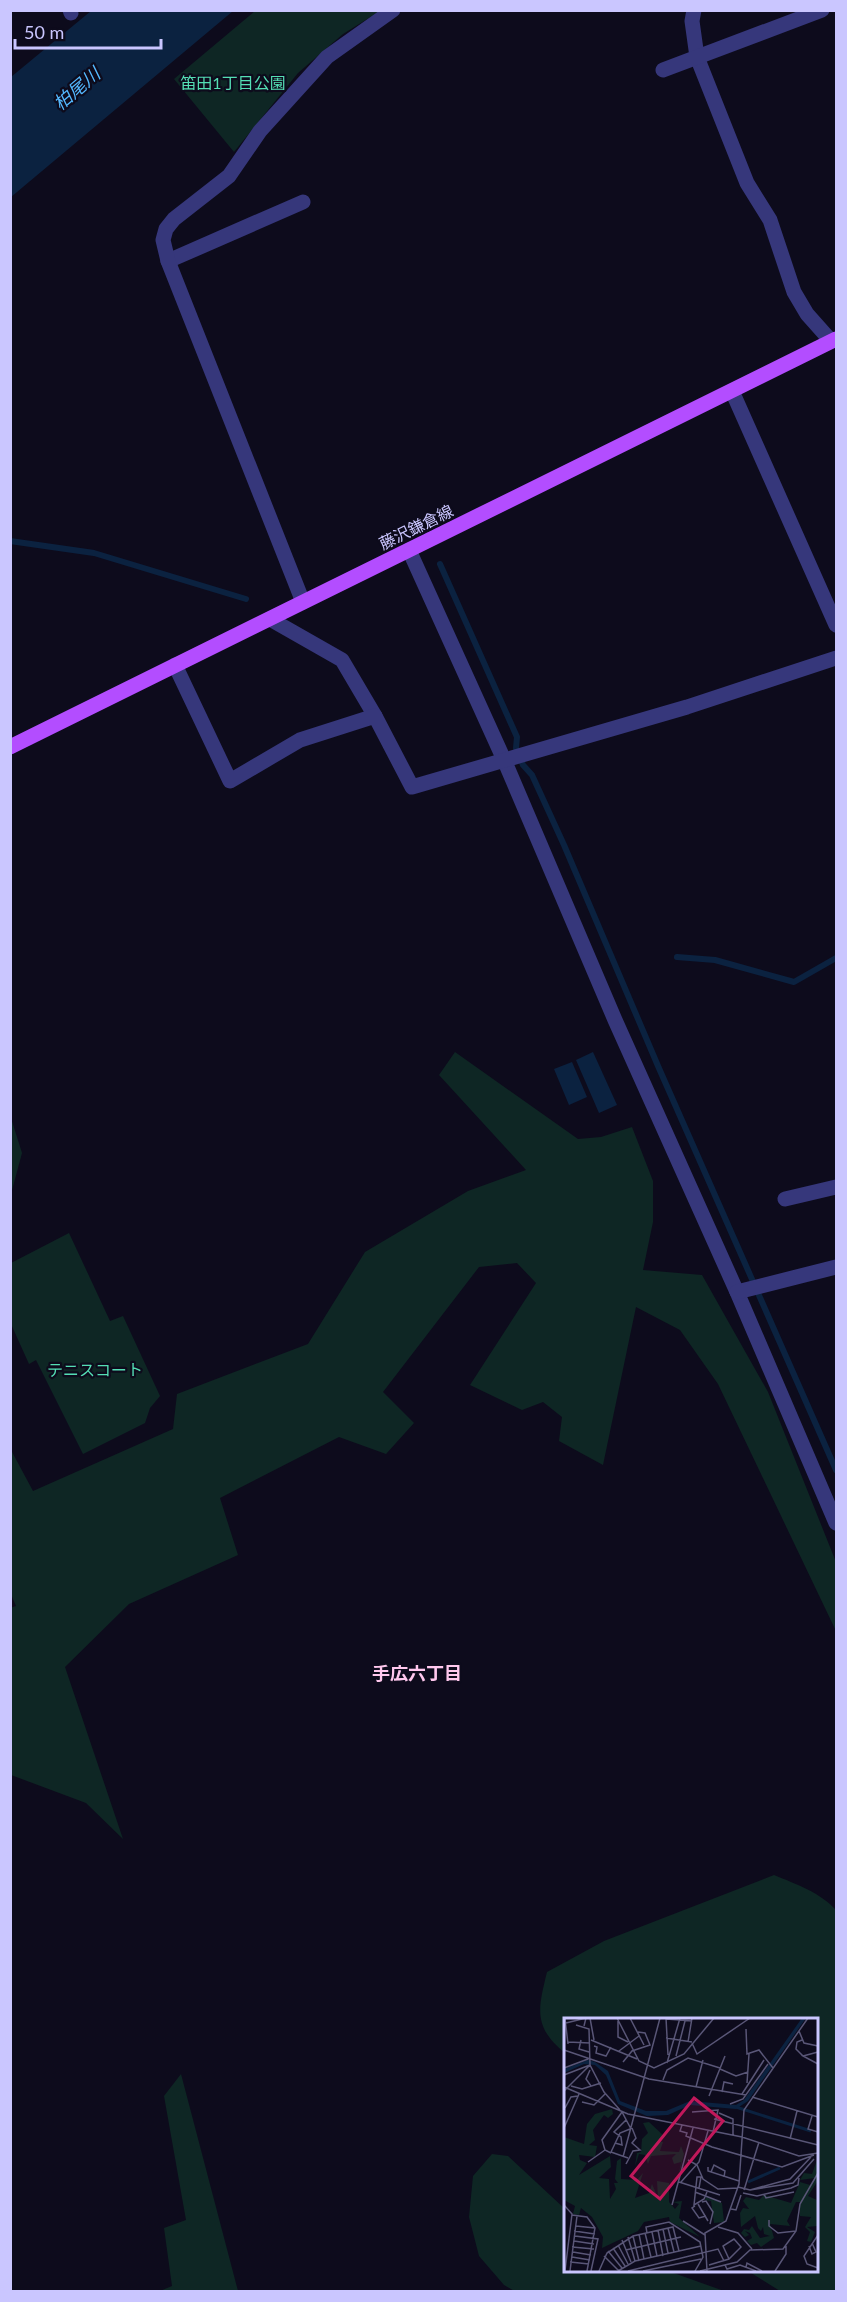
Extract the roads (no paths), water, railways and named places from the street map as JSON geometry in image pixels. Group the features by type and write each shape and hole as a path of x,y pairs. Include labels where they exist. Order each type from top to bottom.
{"main road":[{"name":"藤沢鎌倉線","path":"10,747 834,340"}],"street":[{"path":"303,602 168,261 163,240 166,229 174,219 229,176 260,131 327,57 393,10"},
{"path":"694,10 692,21 698,57 747,183 770,220 795,292 807,314 834,340"},
{"path":"663,70 822,10"},
{"path":"168,261 303,202"},
{"path":"732,391 837,625"},
{"path":"408,550 505,762 615,1020 837,1523"},
{"path":"270,619 342,660 375,716 412,787 505,762 687,707 837,658"},
{"path":"175,665 230,781 300,740 375,716"},
{"path":"785,1199 837,1187"},
{"path":"737,1292 837,1268"}],"water":[{"name":"柏尾川","path":"91,11 233,11 11,197 11,77"},
{"path":"593,1052 617,1105 599,1113 576,1060"},
{"path":"572,1062 587,1097 569,1105 554,1069"}],"waterway":[{"path":"10,541 94,553 246,599"},
{"path":"440,564 517,737 516,748 523,765 532,775 564,845 658,1066 836,1470"},
{"path":"677,957 715,960 794,982 836,958"}],"district":[{"name":"手広六丁目","path":"417,1674"}],"park label":[{"name":"笛田1丁目公園","path":"233,83"},
{"name":"テニスコート","path":"95,1370"}]}
